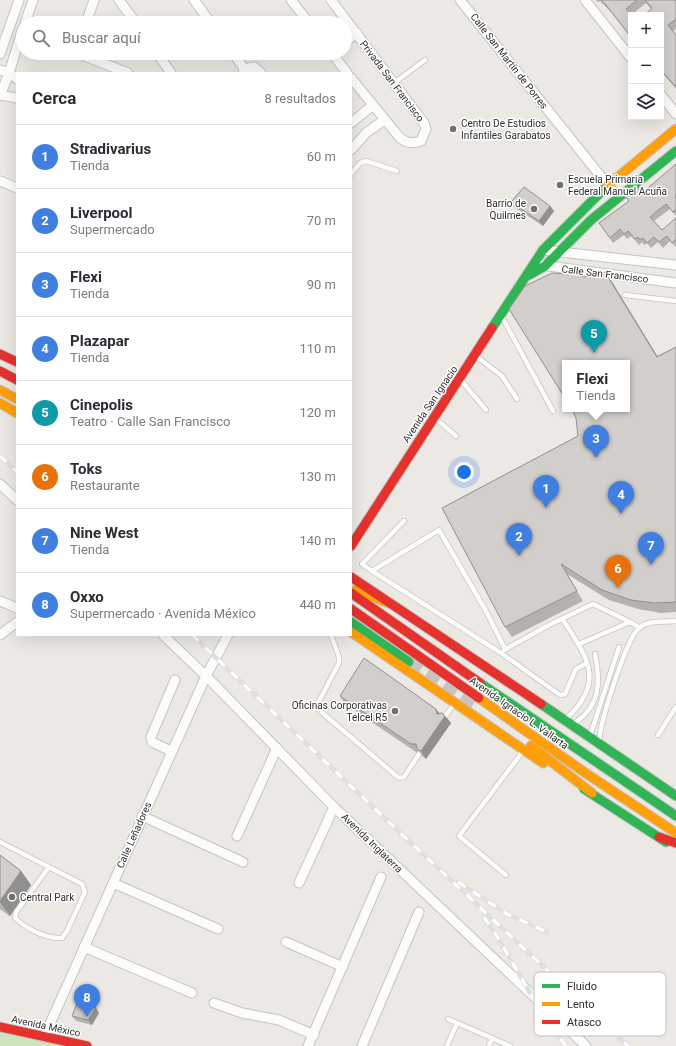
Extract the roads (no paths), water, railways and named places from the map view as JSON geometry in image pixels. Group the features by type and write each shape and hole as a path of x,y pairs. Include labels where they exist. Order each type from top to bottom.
{"main road":[{"name":"Avenida San Ignacio","path":"352,544 434,417 529,275 534,263 543,250 578,213 608,185 676,129"},
{"name":"Avenida San Ignacio","path":"529,275 545,266 591,220 676,151"},
{"path":"0,354 16,362"},
{"path":"0,371 16,379"},
{"path":"0,390 16,398"},
{"path":"0,403 16,412"},
{"name":"Avenida Ignacio L. Vallarta","path":"352,578 600,742 676,796"},
{"path":"352,588 391,604"},
{"name":"Avenida Ignacio L. Vallarta","path":"352,594 676,816"},
{"name":"Avenida Ignacio L. Vallarta","path":"352,610 584,772 676,833"},
{"path":"352,623 409,662"},
{"path":"352,633 566,779 592,793"},
{"path":"476,706 592,793 676,849"},
{"path":"659,837 676,843"},
{"name":"Avenida México","path":"0,1027 87,1046"}],"street":[{"path":"0,54 3,39 19,0"},
{"path":"27,16 33,0"},
{"path":"88,16 94,0"},
{"path":"119,0 131,16"},
{"path":"194,0 206,16"},
{"path":"291,0 304,16"},
{"name":"Privada San Francisco","path":"331,0 344,16"},
{"name":"Calle San Martín de Porres","path":"460,0 618,198"},
{"path":"585,0 628,54"},
{"path":"9,27 16,28"},
{"name":"Privada San Francisco","path":"352,27 424,123 426,129 425,135 421,141 415,144 406,143 400,138 372,106 352,79"},
{"path":"352,37 357,33"},
{"path":"3,39 16,42"},
{"path":"16,50 10,73 0,95 16,98"},
{"path":"95,60 125,72"},
{"path":"161,60 169,72"},
{"path":"237,60 244,71 254,67 260,72"},
{"path":"337,60 346,72"},
{"path":"0,70 10,73 16,78"},
{"path":"664,99 676,114"},
{"path":"352,121 372,106"},
{"path":"352,149 366,133 384,120"},
{"path":"0,181 16,188"},
{"name":"Calle San Francisco","path":"543,250 558,253 676,265"},
{"name":"Calle San Francisco","path":"534,263 545,266 676,283"},
{"path":"0,484 16,499"},
{"path":"0,601 16,608"},
{"path":"0,635 16,623"},
{"name":"Avenida Inglaterra","path":"164,636 206,676 334,807 534,997"},
{"name":"Calle Leñadores","path":"44,1037 171,751 206,676 227,636"},
{"path":"171,751 152,742 151,737 175,680"},
{"path":"237,836 277,748"},
{"path":"299,883 334,807"},
{"path":"142,816 243,862"},
{"path":"308,1046 381,877"},
{"path":"113,883 218,929"},
{"path":"362,1046 418,912"},
{"path":"286,942 343,967"},
{"path":"84,946 192,993"},
{"path":"214,1003 242,1013 279,1020 314,1035"},
{"name":"Avenida Inglaterra","path":"575,1036 586,1046"}],"lane":[{"path":"394,83 425,60"},
{"path":"352,173 360,163 366,160 397,171"},
{"path":"625,295 676,301"},
{"path":"502,316 553,411"},
{"path":"476,356 502,376 517,398"},
{"path":"460,379 486,410"},
{"path":"434,417 456,436"},
{"path":"404,521 362,564 501,653 560,696 565,694 576,669 588,663"},
{"path":"372,571 439,530 486,611 505,649"},
{"path":"501,653 505,649 549,625 563,620 593,604 640,628"},
{"path":"563,620 579,644 590,670 590,683 569,722"},
{"path":"600,742 600,731 622,659 632,636 640,628 650,623 676,621"},
{"path":"579,644 630,622"},
{"path":"331,636 339,657 339,663 318,703 319,710 399,778 404,776 419,754"},
{"path":"590,736 619,647"},
{"path":"569,722 585,717 591,709 599,675 595,654"},
{"path":"444,718 455,702"},
{"path":"658,735 676,707"},
{"path":"506,875 459,836 524,750"},
{"path":"0,842 49,867 82,884 85,892 67,931 62,938 53,939 21,924 15,918 16,912 49,867"},
{"path":"448,1019 510,1046"},
{"path":"447,1046 457,1023"},
{"path":"489,1046 492,1038"}],"tunnel":[{"path":"409,662 476,706"}],"railway":[{"path":"0,456 16,471"},
{"path":"193,636 549,972"},
{"path":"458,882 507,914 547,932"},
{"path":"484,917 534,1000"},
{"path":"559,1036 566,1046"},
{"path":"617,1036 628,1046"}],"place":[{"name":"Centro De Estudios Infantiles Garabatos","path":"453,129"},
{"name":"Escuela Primaria Federal Manuel Acuña","path":"560,185"},
{"name":"Barrio de Quilmes","path":"534,209"},
{"name":"Cinepolis","path":"594,353"},
{"name":"Flexi","path":"596,458"},
{"name":"Stradivarius","path":"546,508"},
{"name":"Plazapar","path":"621,514"},
{"name":"Liverpool","path":"519,556"},
{"name":"Nine West","path":"651,565"},
{"name":"Toks","path":"618,588"},
{"name":"Oficinas Corporativas Telcel R5","path":"395,711"},
{"name":"Central Park","path":"12,897"},
{"name":"Oxxo","path":"87,1017"}]}
